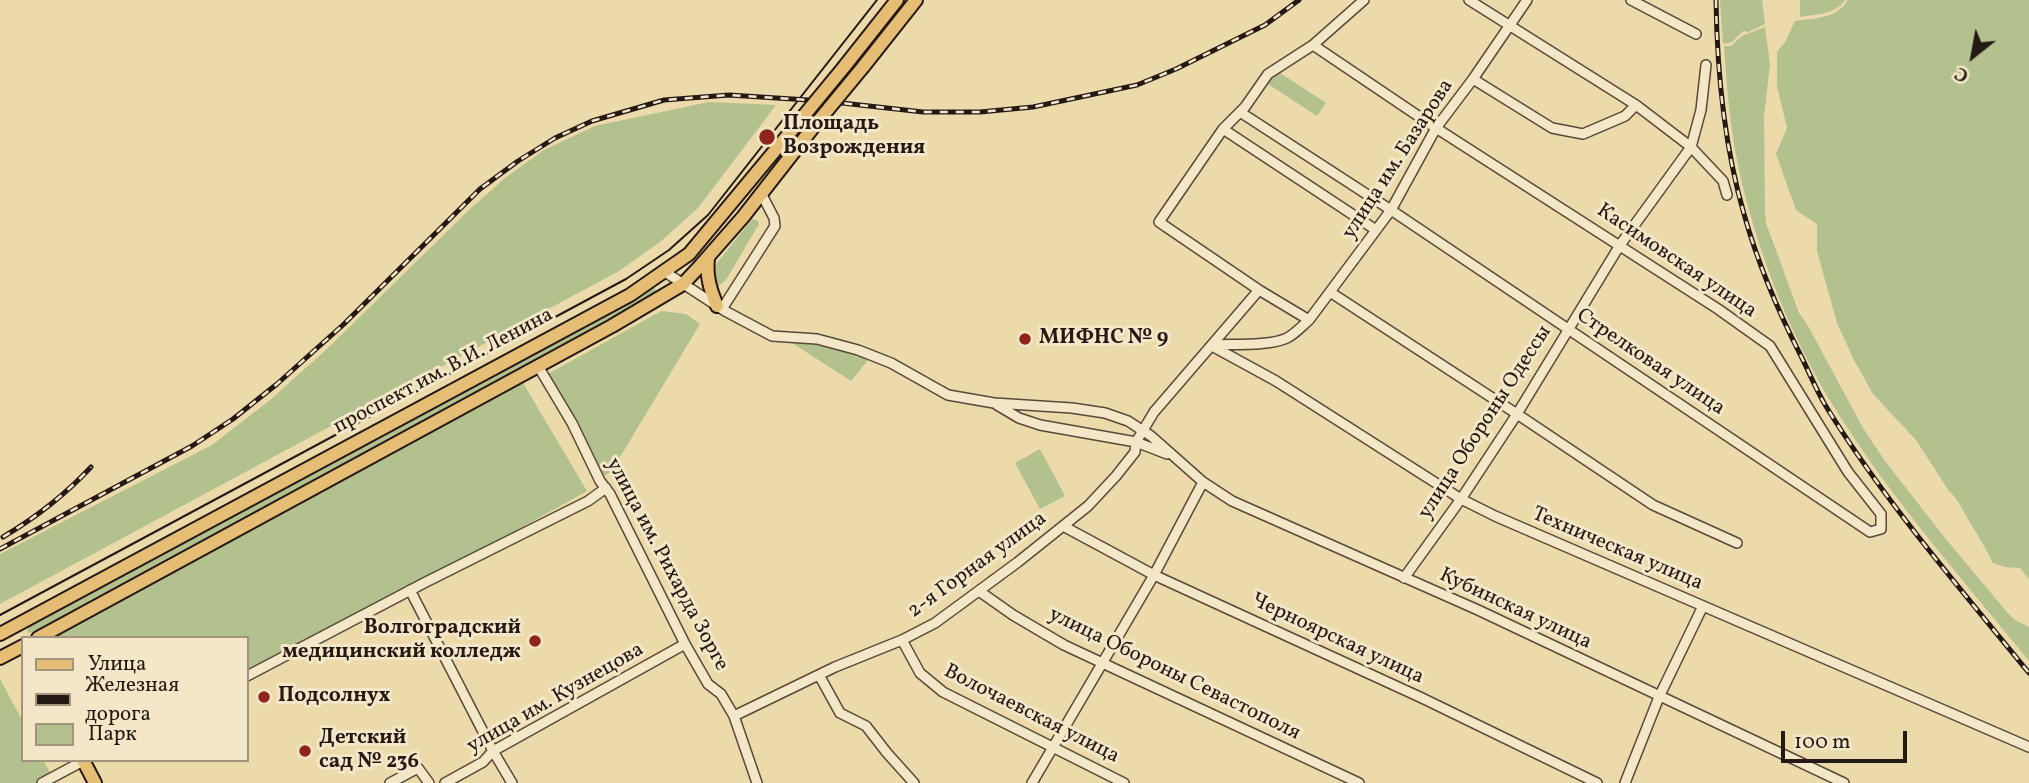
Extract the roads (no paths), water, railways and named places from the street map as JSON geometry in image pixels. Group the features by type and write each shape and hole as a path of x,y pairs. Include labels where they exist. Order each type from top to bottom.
{"main road":[{"name":"проспект им. В.И. Ленина","path":"5,631 618,301 665,272 689,254 897,0"},
{"name":"проспект им. В.И. Ленина","path":"42,636 612,326 683,284 761,193 916,0"},
{"path":"708,257 706,272 719,307"},
{"path":"5,631 21,647"},
{"path":"0,658 21,648"},
{"path":"85,762 95,783"}],"street":[{"path":"1309,320 1259,290 1159,222 1223,129 1240,112 1268,74 1313,45 1364,0"},
{"path":"1469,0 1636,105 1691,147 1723,181 1727,195"},
{"name":"улица им. Базарова","path":"1212,346 1286,339 1309,320 1391,210 1436,128 1527,0"},
{"path":"1631,0 1696,34"},
{"name":"Касимовская улица","path":"1313,45 1436,128 1718,309 1770,346 1848,472"},
{"name":"улица Обороны Одессы","path":"1404,578 1461,499 1517,414 1620,245 1691,147 1701,110 1706,65"},
{"path":"1473,79 1552,128 1583,134 1625,116 1636,105"},
{"name":"Стрелковая улица","path":"1240,112 1345,179 1870,532 1881,529 1881,514 1848,472"},
{"path":"1223,129 1376,230"},
{"path":"719,307 775,226 774,218 761,193"},
{"name":"Кубинская улица","path":"665,272 719,307 772,336 817,339 848,347 891,363 948,395 994,403 1062,407 1105,413 1128,421 1143,430 1203,482 1232,500 1478,610 1844,783"},
{"path":"1143,430 1154,412 1259,290"},
{"path":"1330,292 1653,505 1737,543"},
{"name":"Техническая улица","path":"1212,346 1276,381 1461,499 2029,747"},
{"name":"улица им. Рихарда Зорге","path":"538,366 572,423 685,644 708,684 721,694 734,716 757,783"},
{"name":"Кубинская улица","path":"994,403 1019,418 1040,425 1136,442 1178,459"},
{"name":"2-я Горная улица","path":"734,716 935,623 1088,506 1135,452 1136,442 1143,430"},
{"path":"1032,783 1154,575 1203,482"},
{"path":"248,675 588,501 606,488"},
{"name":"Черноярская улица","path":"1063,526 1154,575 1422,698 1597,783"},
{"path":"410,590 512,783"},
{"name":"улица Обороны Севастополя","path":"979,591 1064,645 1359,783"},
{"path":"1625,783 1659,697 1703,606"},
{"name":"Волочаевская улица","path":"902,640 920,673 943,692 1124,783"},
{"name":"улица им. Кузнецова","path":"445,783 484,762 493,751 685,644"},
{"path":"819,675 840,713 866,726 914,783"},
{"path":"42,783 80,762"},
{"path":"390,783 418,768 429,783"}],"tram line":[{"path":"0,615 626,279 669,250 708,215 877,0"}],"railway":[{"path":"0,549 192,446 233,419 344,324 480,189 555,138 592,121 664,100 729,95 824,101 923,112 980,112 1033,107 1137,85 1265,25 1299,0"},
{"path":"1716,0 1720,81 1731,162 1756,251 1784,322 1823,402 1850,443 1924,544 2029,673"},
{"path":"3,537 50,505 91,467"}],"place":[{"name":"Площадь Возрождения","path":"767,137"},
{"name":"МИФНС № 9","path":"1025,339"},
{"name":"Волгоградский медицинский колледж","path":"535,641"},
{"name":"Подсолнух","path":"264,697"},
{"name":"Детский сад № 236","path":"305,751"}]}
